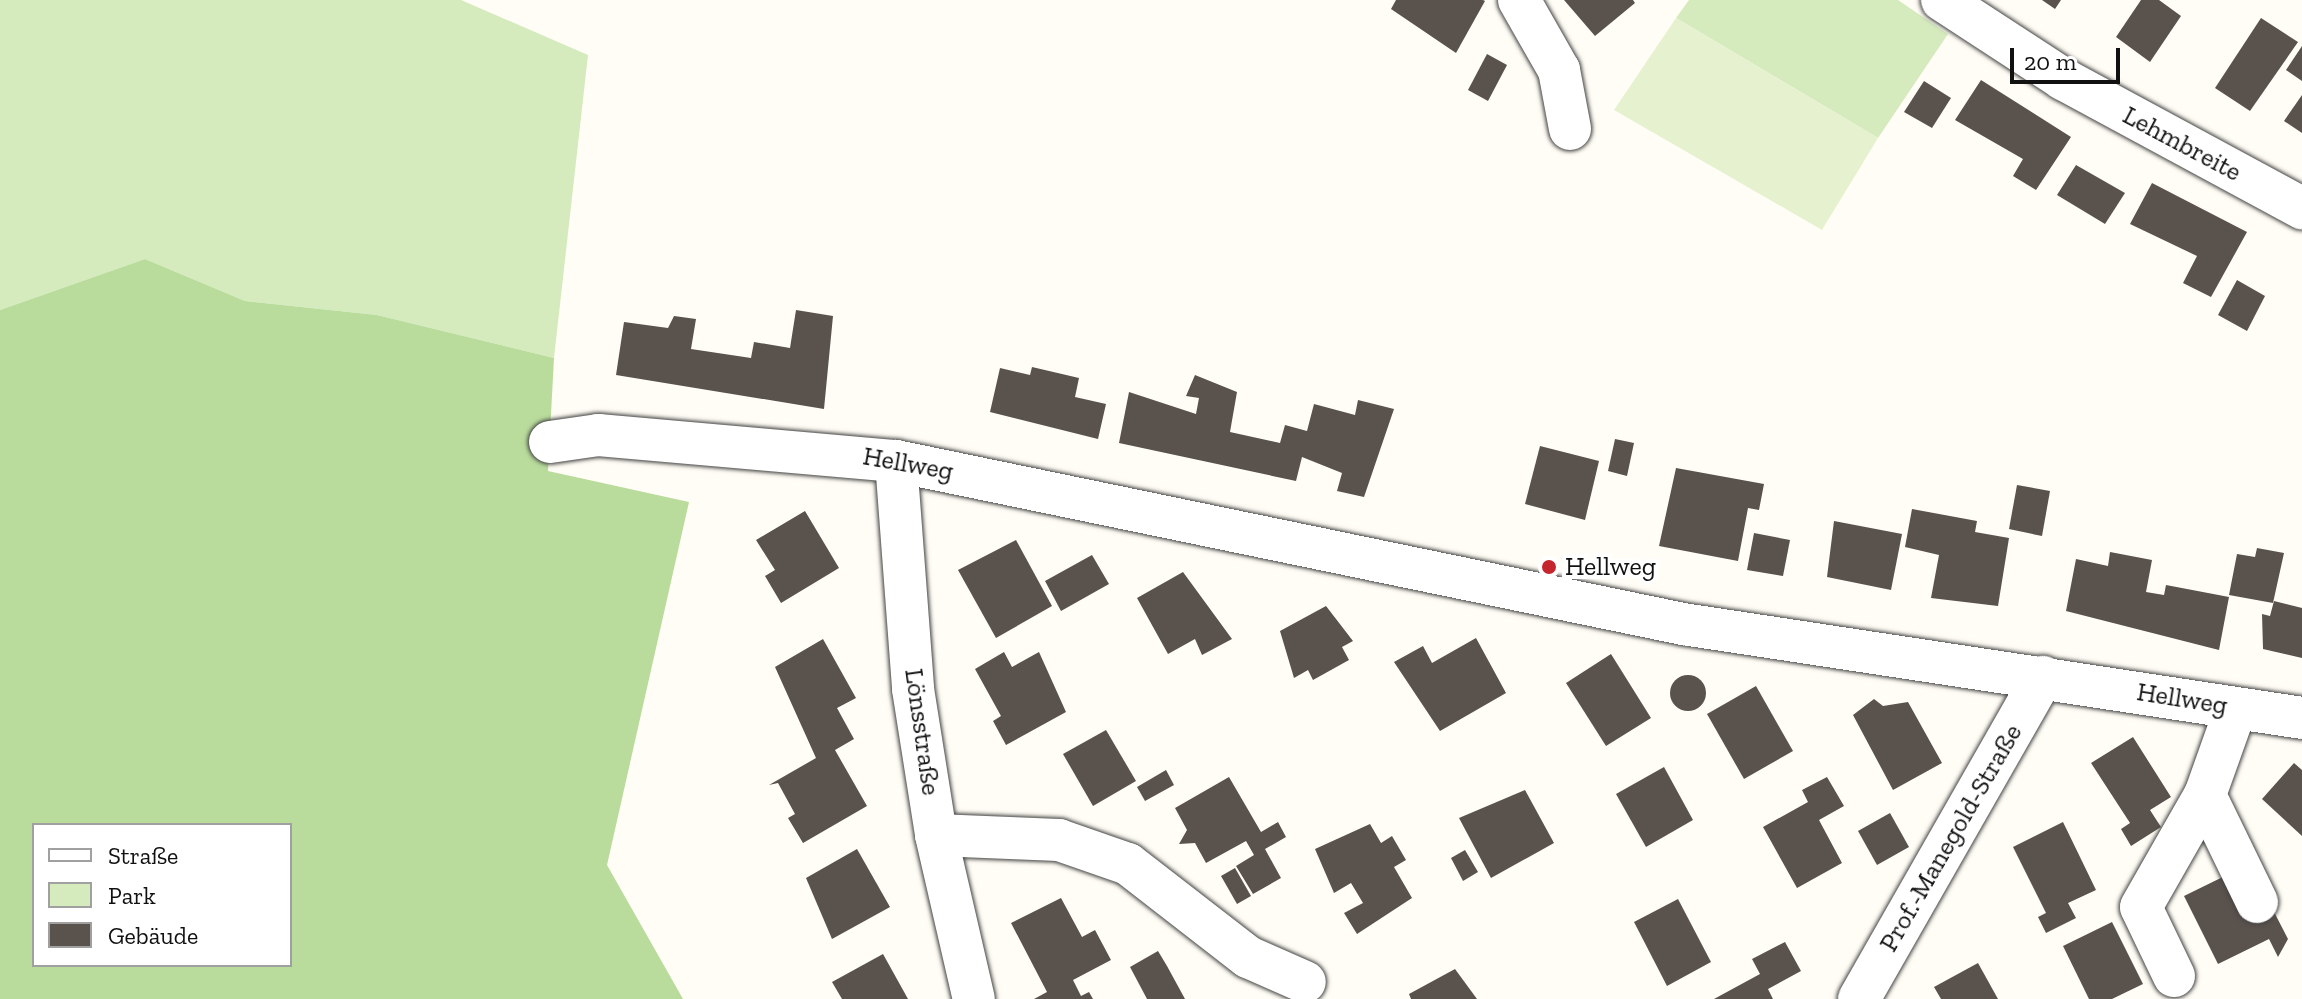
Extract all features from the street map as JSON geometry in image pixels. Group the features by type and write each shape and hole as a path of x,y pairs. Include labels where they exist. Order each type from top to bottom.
{"street":[{"path":"1519,0 1559,70 1570,129"},
{"name":"Lehmbreite","path":"1942,0 2063,79 2302,208"},
{"name":"Hellweg","path":"550,442 628,436 896,461 1683,624 2302,718"},
{"name":"Lönsstraße","path":"896,461 913,689 936,835 974,999"},
{"name":"Prof.-Manegold-Straße","path":"1859,999 2043,677"},
{"path":"2174,976 2141,907 2205,795 2236,708"},
{"path":"2205,795 2257,902"},
{"path":"936,835 1059,840 1128,864 1248,957 1305,982"}],"green space":[{"path":"0,0 461,0 588,55 554,358 377,315 245,301 145,259 0,310"},
{"path":"1689,0 1898,0 1948,34 1878,138 1676,18"},
{"path":"1676,18 1878,138 1822,230 1614,110"},
{"path":"145,259 245,301 377,315 554,358 548,471 689,502 607,865 683,999 0,999 0,310"}],"building":[{"path":"1396,0 1485,1 1456,53 1391,9"},
{"path":"1564,0 1633,0 1635,3 1595,36"},
{"path":"2042,0 2061,0 2055,9"},
{"path":"2141,0 2159,0 2181,16 2150,62 2116,37"},
{"path":"2261,18 2298,42 2250,111 2215,88"},
{"path":"2302,46 2302,81 2286,70"},
{"path":"1487,54 1507,65 1488,101 1468,90"},
{"path":"1981,80 2071,137 2036,190 2013,176 2023,159 1955,120"},
{"path":"1924,81 1951,98 1932,128 1904,112"},
{"path":"2302,95 2302,133 2284,121"},
{"path":"2076,165 2125,193 2105,224 2057,195"},
{"path":"2152,183 2247,232 2211,297 2183,283 2197,256 2130,224"},
{"path":"2237,280 2265,296 2247,331 2218,315"},
{"path":"796,310 833,316 824,409 616,375 624,322 668,328 674,316 696,319 691,349 751,358 754,342 790,348"},
{"path":"1032,367 1079,378 1075,397 1106,404 1098,439 990,412 1000,368 1030,375"},
{"path":"1195,375 1237,392 1230,432 1280,443 1285,425 1307,431 1314,404 1355,415 1358,400 1394,409 1364,497 1337,491 1342,473 1302,457 1296,481 1119,443 1129,392 1196,414 1199,398 1186,396"},
{"path":"1615,439 1634,443 1627,476 1608,471"},
{"path":"1540,446 1599,461 1585,520 1525,504"},
{"path":"1676,468 1764,484 1759,510 1748,508 1738,561 1659,546"},
{"path":"2017,485 2050,491 2042,536 2009,529"},
{"path":"1912,509 1977,521 1975,532 2009,538 1998,606 1931,598 1939,555 1905,547"},
{"path":"805,511 839,568 781,603 765,576 775,570 756,540"},
{"path":"1834,521 1902,534 1891,590 1827,577"},
{"path":"1754,533 1790,540 1783,576 1747,570"},
{"path":"1016,540 1052,606 996,638 958,570"},
{"path":"2257,548 2284,553 2273,603 2229,595 2237,554 2255,557"},
{"path":"2110,552 2152,560 2146,592 2164,595 2166,585 2229,597 2219,650 2066,611 2076,559 2108,566"},
{"path":"1092,555 1109,584 1061,611 1045,581"},
{"path":"1183,572 1232,639 1202,655 1195,639 1168,654 1137,598"},
{"path":"2274,601 2302,608 2302,658 2263,649 2262,614 2270,616"},
{"path":"1326,606 1353,641 1342,647 1349,660 1313,680 1308,670 1294,678 1280,631"},
{"path":"1476,638 1506,693 1440,731 1394,662 1423,646 1432,663"},
{"path":"823,639 856,698 837,708 854,739 835,750 867,806 803,843 788,818 795,814 778,783 769,785 816,758 775,667"},
{"path":"1004,652 1012,667 1039,652 1066,712 1006,745 993,721 1001,716 975,669"},
{"path":"1611,654 1651,718 1606,746 1566,683"},
{"path":"1688,675 1701,680 1706,693 1701,706 1688,711 1675,706 1670,693 1675,680"},
{"path":"1756,686 1793,751 1744,779 1707,714"},
{"path":"1874,699 1883,706 1908,702 1942,763 1893,790 1853,715"},
{"path":"1106,730 1136,781 1093,806 1063,754"},
{"path":"2133,737 2171,797 2150,810 2161,827 2131,846 2121,829 2130,823 2091,763"},
{"path":"2294,763 2302,770 2302,836 2262,799"},
{"path":"1664,767 1693,820 1646,847 1616,794"},
{"path":"1166,770 1174,785 1145,801 1137,787"},
{"path":"1229,777 1261,832 1278,822 1286,837 1265,849 1281,878 1253,894 1236,866 1254,855 1246,841 1206,863 1195,843 1179,844 1187,830 1175,808"},
{"path":"1827,777 1844,806 1819,820 1842,863 1797,888 1763,827 1808,802 1802,790"},
{"path":"1525,790 1554,843 1491,878 1459,818"},
{"path":"1890,813 1909,847 1877,865 1858,831"},
{"path":"2063,822 2096,890 2068,903 2076,918 2046,933 2038,917 2046,913 2013,847"},
{"path":"1370,824 1381,843 1392,836 1406,860 1394,867 1412,898 1357,934 1344,913 1363,903 1351,883 1334,893 1315,849"},
{"path":"857,849 890,907 832,939 806,878"},
{"path":"1465,850 1478,872 1463,881 1451,858"},
{"path":"1235,868 1251,896 1237,904 1221,876"},
{"path":"2235,871 2272,908 2288,939 2278,957 2269,939 2218,964 2184,896"},
{"path":"1061,898 1082,937 1095,930 1111,960 1073,980 1081,996 1089,992 1093,999 1034,999 1047,992 1011,923"},
{"path":"1678,899 1711,962 1667,986 1634,922"},
{"path":"2112,922 2143,984 2112,999 2089,999 2063,946"},
{"path":"1785,942 1801,971 1768,989 1773,999 1714,999 1760,974 1752,959"},
{"path":"1158,951 1185,999 1147,999 1130,967"},
{"path":"883,954 908,999 842,999 832,982"},
{"path":"1978,963 1998,999 1941,999 1934,987"},
{"path":"1455,969 1477,999 1411,999 1409,994"}],"place":[{"name":"Hellweg","path":"1549,567"}]}
